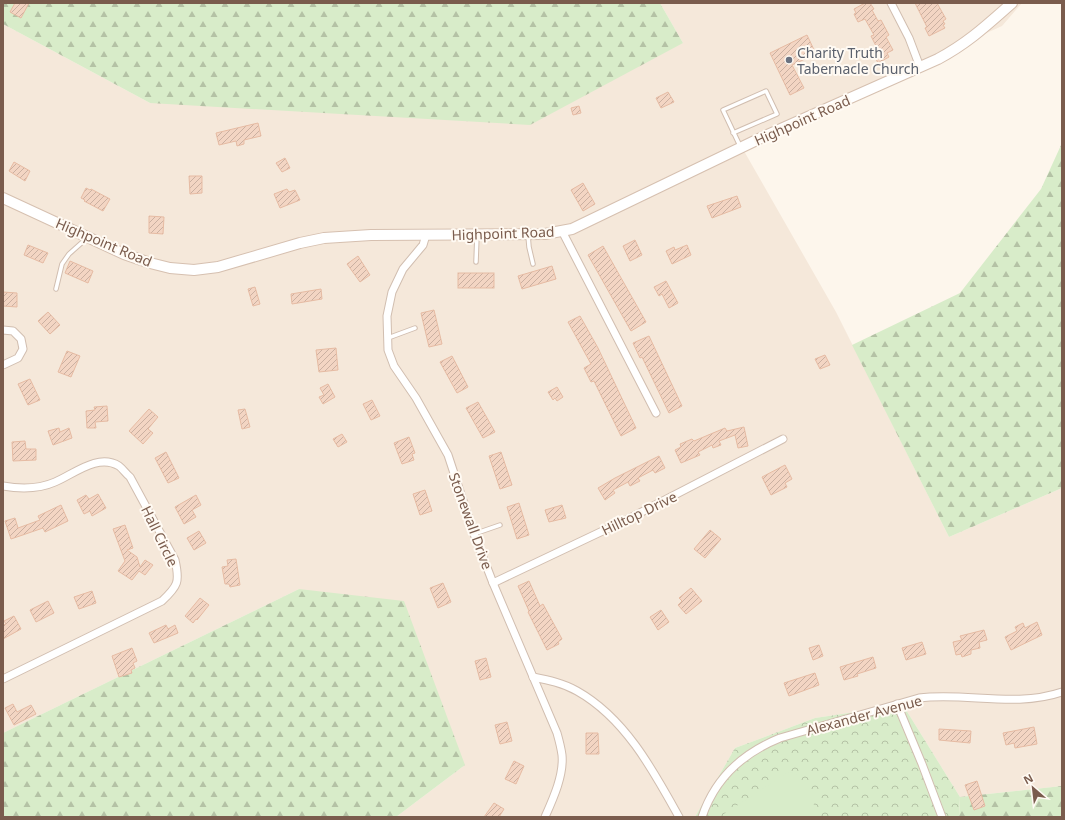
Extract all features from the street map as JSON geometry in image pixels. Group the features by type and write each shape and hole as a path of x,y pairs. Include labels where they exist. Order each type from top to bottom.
{"street":[{"path":"891,3 909,38 920,67"},
{"name":"Highpoint Road","path":"3,198 124,254 170,268 194,270 218,267 300,243 324,238 371,235 545,234 562,231 572,229 740,147 958,49 981,31 1012,3"},
{"path":"562,231 656,413"},
{"name":"Stonewall Drive","path":"426,235 423,245 403,269 392,292 387,316 388,350 394,366 416,398 448,455 474,534 493,583 557,734 562,754 562,766 544,817"},
{"path":"3,330 13,331 21,339 23,349 18,358 3,365"},
{"name":"Hilltop Drive","path":"493,583 630,518 783,439"},
{"name":"Hall Circle","path":"3,486 27,488 54,483 96,463 108,462 119,466 130,477 172,554 175,560 178,576 174,590 162,601 3,680"},
{"path":"533,677 555,682 576,690 597,703 613,718 651,767 680,817"},
{"name":"Alexander Avenue","path":"702,817 715,789 731,769 750,753 780,738 919,698 938,696 1012,700 1033,699 1062,692"},
{"path":"897,704 942,817"}],"lane":[{"path":"733,133 776,114 766,91 723,110 733,133 740,147"},
{"path":"476,262 477,234"},
{"path":"528,234 533,264"},
{"path":"56,289 62,264 69,254 88,237"},
{"path":"388,338 415,328"},
{"path":"474,534 500,525"}],"shaded area":[{"path":"660,3 1022,3 1002,26 740,144 836,312 949,537 1062,488 1062,786 960,797 903,705 815,718 735,748 695,817 396,817 465,765 299,589 3,733 3,24 150,103 683,43"}],"green space":[{"path":"3,3 660,3 683,43 530,125 150,103 3,24"},
{"path":"1062,143 1062,488 949,537 852,345 960,293 1041,189"},
{"path":"299,589 404,601 465,765 396,817 3,817 3,733"},
{"path":"903,705 960,797 959,817 695,817 735,748 815,718"},
{"path":"792,772 797,775 821,817 726,817 724,814 787,773"},
{"path":"1062,786 1062,817 959,817 960,797"}],"building":[{"path":"15,3 29,3 21,18 10,12"},
{"path":"865,3 870,3 874,9 872,10 878,21 881,20 889,35 886,37 893,50 887,53 889,57 878,63 875,57 873,58 869,52 877,48 871,36 874,35 865,19 858,22 854,14 856,13 854,9"},
{"path":"915,3 937,3 946,19 943,21 945,28 929,36 925,28 927,27"},
{"name":"Charity Truth Tabernacle Church","path":"807,35 816,54 792,65 804,88 790,95 770,53"},
{"path":"668,92 674,102 661,108 656,98"},
{"path":"579,106 581,113 573,115 571,108"},
{"path":"258,123 261,136 244,140 244,144 237,146 236,141 219,145 216,133"},
{"path":"285,158 290,168 282,172 276,163"},
{"path":"14,162 30,171 25,181 9,171"},
{"path":"189,176 202,176 202,193 190,194"},
{"path":"583,183 595,204 583,211 571,190"},
{"path":"86,188 110,199 103,211 81,198"},
{"path":"287,189 289,192 295,190 300,200 280,208 274,194"},
{"path":"737,196 741,207 712,218 707,206"},
{"path":"149,216 164,217 163,234 149,233"},
{"path":"635,240 642,255 630,261 623,246"},
{"path":"28,245 48,253 43,263 24,255"},
{"path":"687,245 691,255 672,264 666,251 674,247 675,250"},
{"path":"603,246 646,322 631,331 588,255"},
{"path":"358,256 370,275 360,282 347,264"},
{"path":"70,261 93,271 88,283 65,273"},
{"path":"552,266 556,279 522,289 518,276"},
{"path":"458,273 494,273 494,288 458,288"},
{"path":"666,281 678,303 669,308 662,294 659,296 654,287"},
{"path":"255,287 260,304 253,306 248,289"},
{"path":"321,289 322,299 292,304 291,294"},
{"path":"3,292 17,293 17,307 3,306"},
{"path":"434,310 442,344 429,347 421,313"},
{"path":"48,312 60,325 50,334 38,321"},
{"path":"580,316 598,348 636,428 621,436 594,381 591,382 584,368 591,364 568,322"},
{"path":"649,336 682,406 669,413 642,357 640,358 633,343"},
{"path":"336,348 338,370 319,372 316,350"},
{"path":"67,351 80,356 71,377 58,372"},
{"path":"825,355 830,365 820,369 815,359"},
{"path":"452,356 468,387 457,393 440,362"},
{"path":"30,379 40,400 28,405 18,384"},
{"path":"328,384 335,397 323,404 319,397 324,395 320,388"},
{"path":"557,387 563,397 557,401 555,398 553,400 548,392"},
{"path":"372,400 380,416 371,420 363,404"},
{"path":"478,402 495,432 483,438 466,408"},
{"path":"107,406 108,421 95,422 96,428 87,428 86,411 95,410 94,407"},
{"path":"149,409 158,417 148,429 153,433 143,444 129,431"},
{"path":"245,409 250,427 242,429 238,410"},
{"path":"744,427 748,446 738,448 735,435 719,441 721,445 713,448 712,445 698,452 700,455 681,463 675,450 681,447 680,444 692,439 694,441 725,428 727,431"},
{"path":"59,428 60,432 69,428 72,438 53,445 48,431"},
{"path":"342,434 347,442 338,447 333,439"},
{"path":"409,437 415,453 412,454 414,460 402,464 394,443"},
{"path":"25,441 26,449 36,449 36,460 13,461 12,442"},
{"path":"166,452 179,478 168,483 155,458"},
{"path":"501,452 512,485 500,489 489,456"},
{"path":"659,456 665,468 655,473 653,470 638,478 640,481 630,486 628,482 613,490 615,493 605,500 598,488"},
{"path":"785,465 792,479 785,483 787,487 771,495 762,477"},
{"path":"425,490 432,511 420,515 413,494"},
{"path":"98,494 106,508 92,516 90,511 84,514 77,500 86,495 89,499"},
{"path":"196,495 201,505 192,510 196,517 184,524 175,507"},
{"path":"519,503 529,535 517,539 507,507"},
{"path":"61,505 68,521 45,532 43,528 11,539 5,521 15,518 18,528 40,520 38,516"},
{"path":"562,505 566,518 549,522 545,510"},
{"path":"125,525 133,548 127,550 137,557 140,567 145,560 153,565 145,575 139,571 132,580 118,571 125,561 113,529"},
{"path":"710,530 721,539 705,558 694,549"},
{"path":"199,531 206,543 194,550 187,538"},
{"path":"236,559 240,585 230,587 229,584 225,584 222,567 228,566 227,560"},
{"path":"529,581 540,606 543,604 562,639 558,642 559,644 547,650 528,612 529,611 518,586"},
{"path":"443,583 451,602 438,608 430,588"},
{"path":"691,588 702,601 686,614 678,605 682,601 679,598"},
{"path":"92,591 96,603 79,609 74,597"},
{"path":"200,598 209,605 193,623 185,616"},
{"path":"48,601 54,613 36,622 30,610"},
{"path":"661,610 669,622 658,630 650,617"},
{"path":"14,616 21,629 3,639 3,625 6,624 4,621"},
{"path":"1037,622 1042,635 1011,650 1005,637 1017,631 1015,627 1023,623 1025,628"},
{"path":"166,625 168,629 175,625 178,633 154,643 149,633"},
{"path":"984,630 987,640 979,642 980,648 971,650 971,654 962,657 961,654 956,655 953,642 962,640 960,636"},
{"path":"922,642 926,654 906,660 902,648"},
{"path":"819,645 823,656 813,660 809,648"},
{"path":"132,648 137,661 133,663 135,668 131,670 132,673 119,677 112,656"},
{"path":"873,657 876,668 844,680 840,667"},
{"path":"486,658 491,677 480,680 475,661"},
{"path":"815,673 819,685 789,696 784,683"},
{"path":"13,704 17,712 31,705 36,714 14,725 5,708"},
{"path":"507,722 512,741 500,744 495,725"},
{"path":"1034,727 1037,744 1015,748 1014,743 1006,745 1003,733"},
{"path":"939,729 971,731 970,743 939,740"},
{"path":"586,733 598,733 599,754 586,754"},
{"path":"514,761 524,766 516,784 505,779"},
{"path":"977,781 985,806 974,810 965,785"},
{"path":"494,803 504,809 499,817 484,817"}],"place":[{"name":"Charity Truth Tabernacle Church","path":"789,60"}]}
